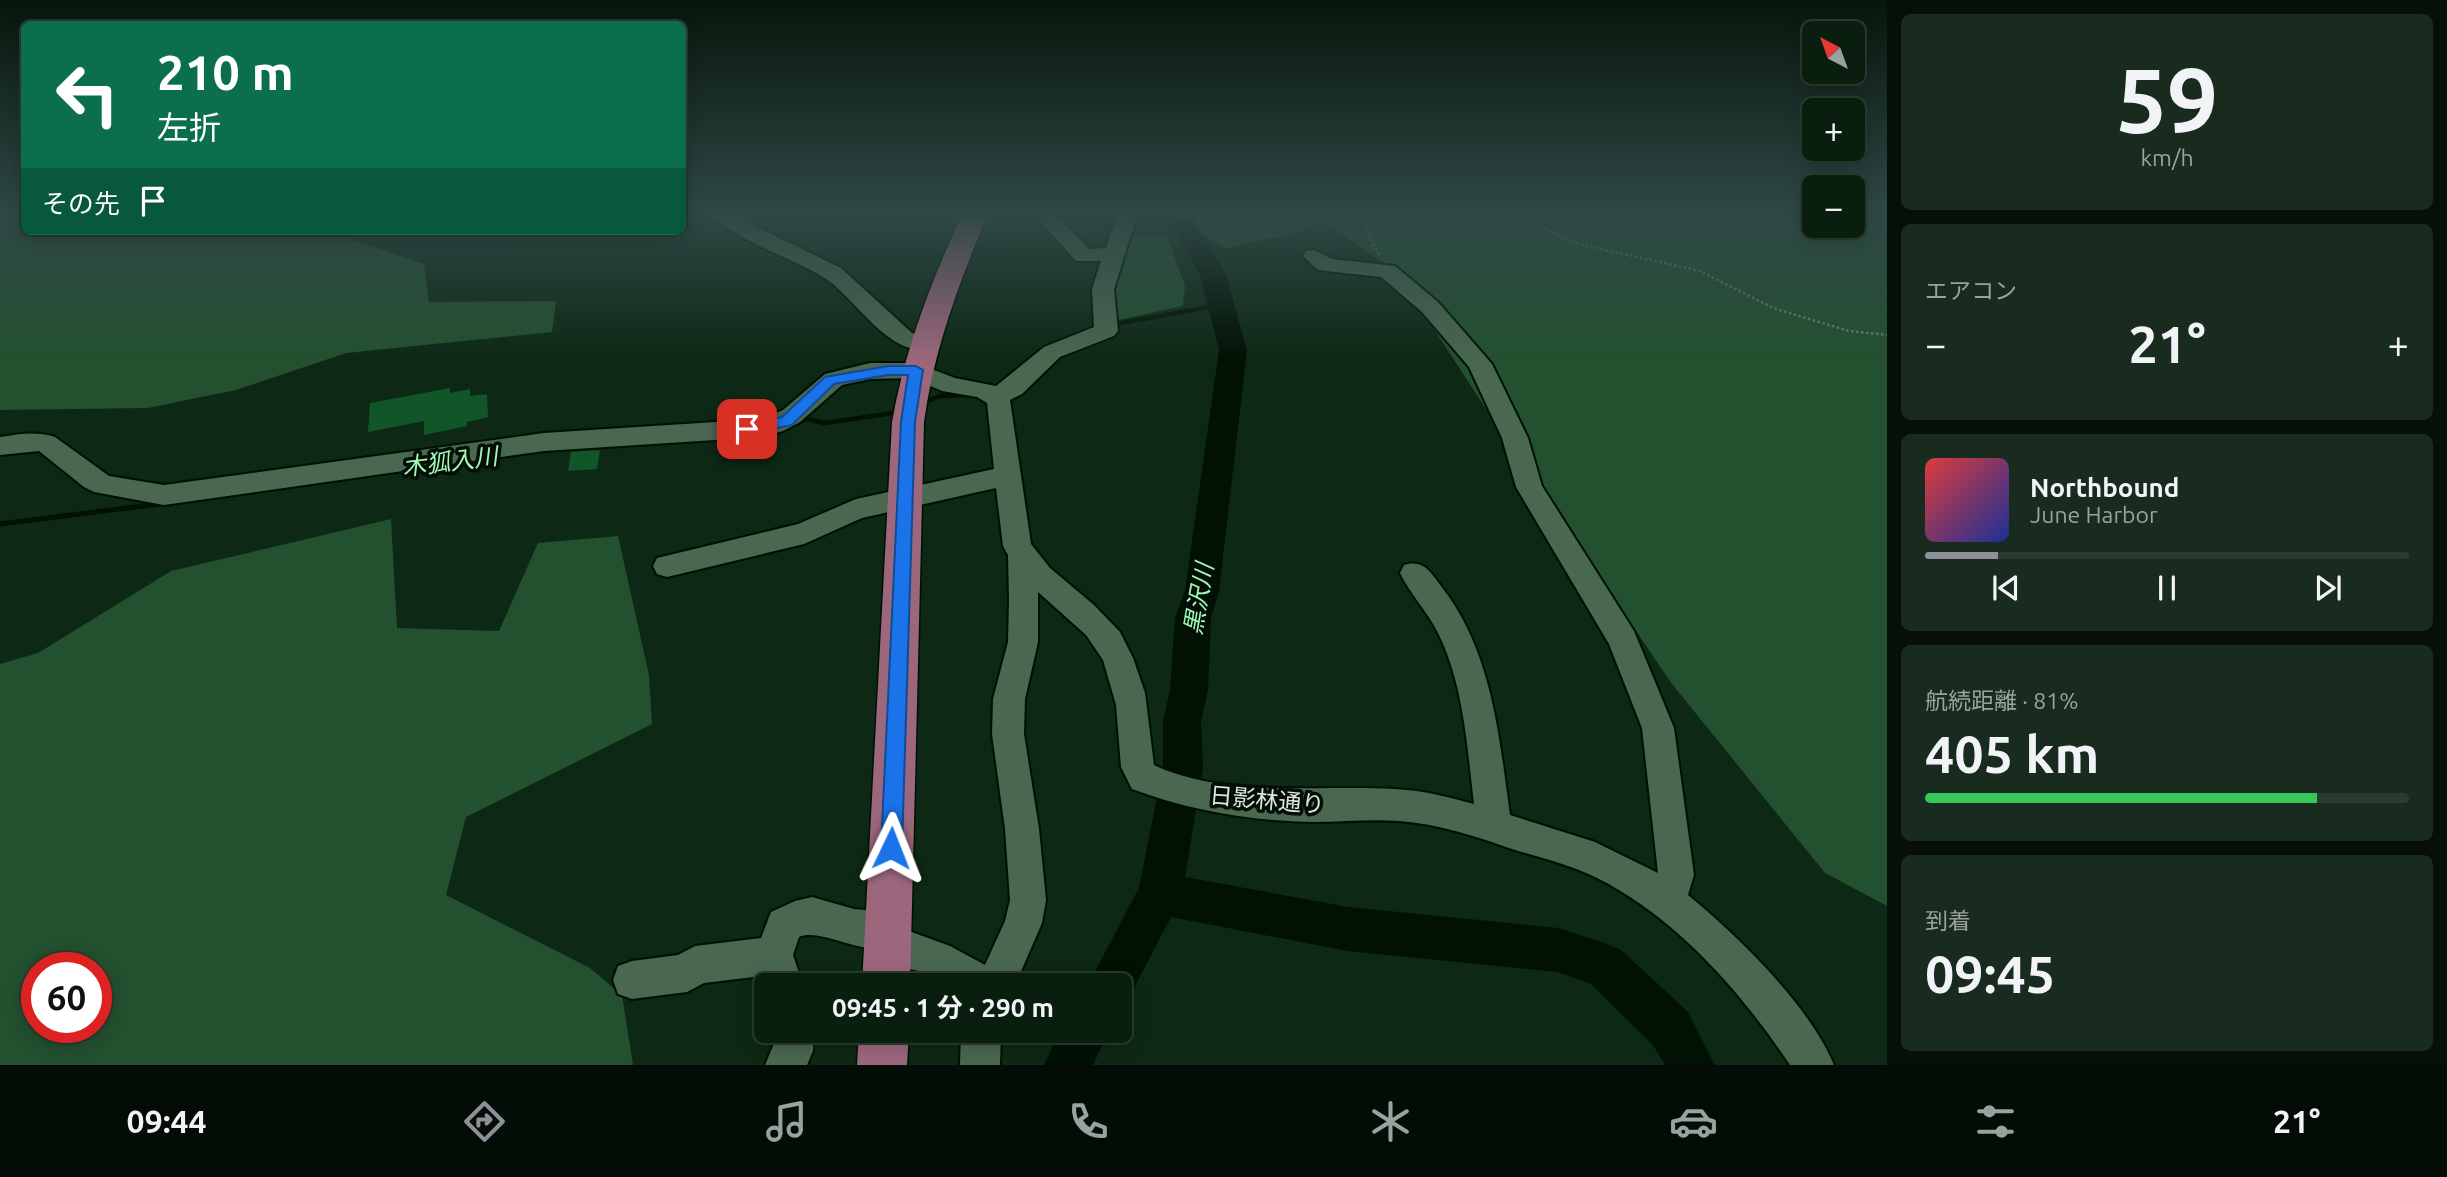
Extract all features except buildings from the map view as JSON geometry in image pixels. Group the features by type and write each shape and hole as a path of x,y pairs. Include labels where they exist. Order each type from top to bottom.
{"main road":[{"path":"887,954 908,422 920,357 957,262"},
{"path":"882,1065 883,1043"}],"street":[{"path":"812,262 833,272 904,338 936,380 984,390 996,397 1001,414 1015,536 1021,554 1024,600 1023,642 1009,699 1008,734 1022,829 1028,900 1023,923 1001,973"},
{"path":"996,397 1013,388 1052,352 1106,331 1103,289 1111,262"},
{"path":"1322,262 1326,265 1387,271 1430,307 1480,365 1514,438 1529,487 1623,640 1658,728 1676,875 1667,902"},
{"path":"0,446 46,443 93,480 104,485 164,495 544,442 762,428 779,424 796,415 830,380 888,370 920,357"},
{"path":"667,566 803,533 856,509 1007,476"},
{"name":"日影林通り","path":"1021,554 1030,566 1101,628 1111,641 1130,696 1138,771 1144,778 1206,796 1282,804 1409,806 1494,826 1596,860 1620,871 1667,902 1741,972 1788,1028 1814,1065"},
{"path":"1414,573 1440,604 1459,641 1475,685 1494,826"},
{"path":"632,980 687,973 695,965 779,970 784,925 800,915 817,916 852,928 887,954 910,948 960,973"},
{"path":"785,1065 793,1051 793,1043"},
{"path":"980,1065 981,1043"}],"path":[{"path":"1382,262 1387,271"},
{"path":"1658,262 1700,271 1773,308 1849,331 1887,335"}],"green space":[{"path":"0,262 417,262 424,264 429,302 556,301 552,332 346,353 236,390 148,408 0,410"},
{"path":"1121,262 1176,262 1185,286 1183,306 1113,321 1110,297"},
{"path":"1382,262 1887,262 1887,906 1825,873 1672,684 1508,443 1397,272"},
{"path":"391,519 397,628 499,631 538,543 618,536 649,675 652,724 466,817 446,895 590,968 622,995 633,1065 0,1065 0,664 38,653 171,571"}],"waterway":[{"name":"黒沢川","path":"1160,894 1183,767 1182,721 1189,690 1193,618 1202,591 1233,350 1213,275 1205,262"},
{"name":"木狐入川","path":"1116,324 1220,305"},
{"name":"木狐入川","path":"928,401 940,396 970,395"},
{"name":"木狐入川","path":"794,425 806,419 825,423 900,412"},
{"name":"木狐入川","path":"0,524 167,503"},
{"name":"黒沢川","path":"1117,973 1160,894"},
{"path":"1160,894 1348,929 1558,950 1605,966 1670,1028 1691,1065"},
{"name":"黒沢川","path":"1068,1065 1079,1043"}],"route":[{"path":"747,429 787,421 830,380 888,370 916,370 908,422 891,848"}]}
